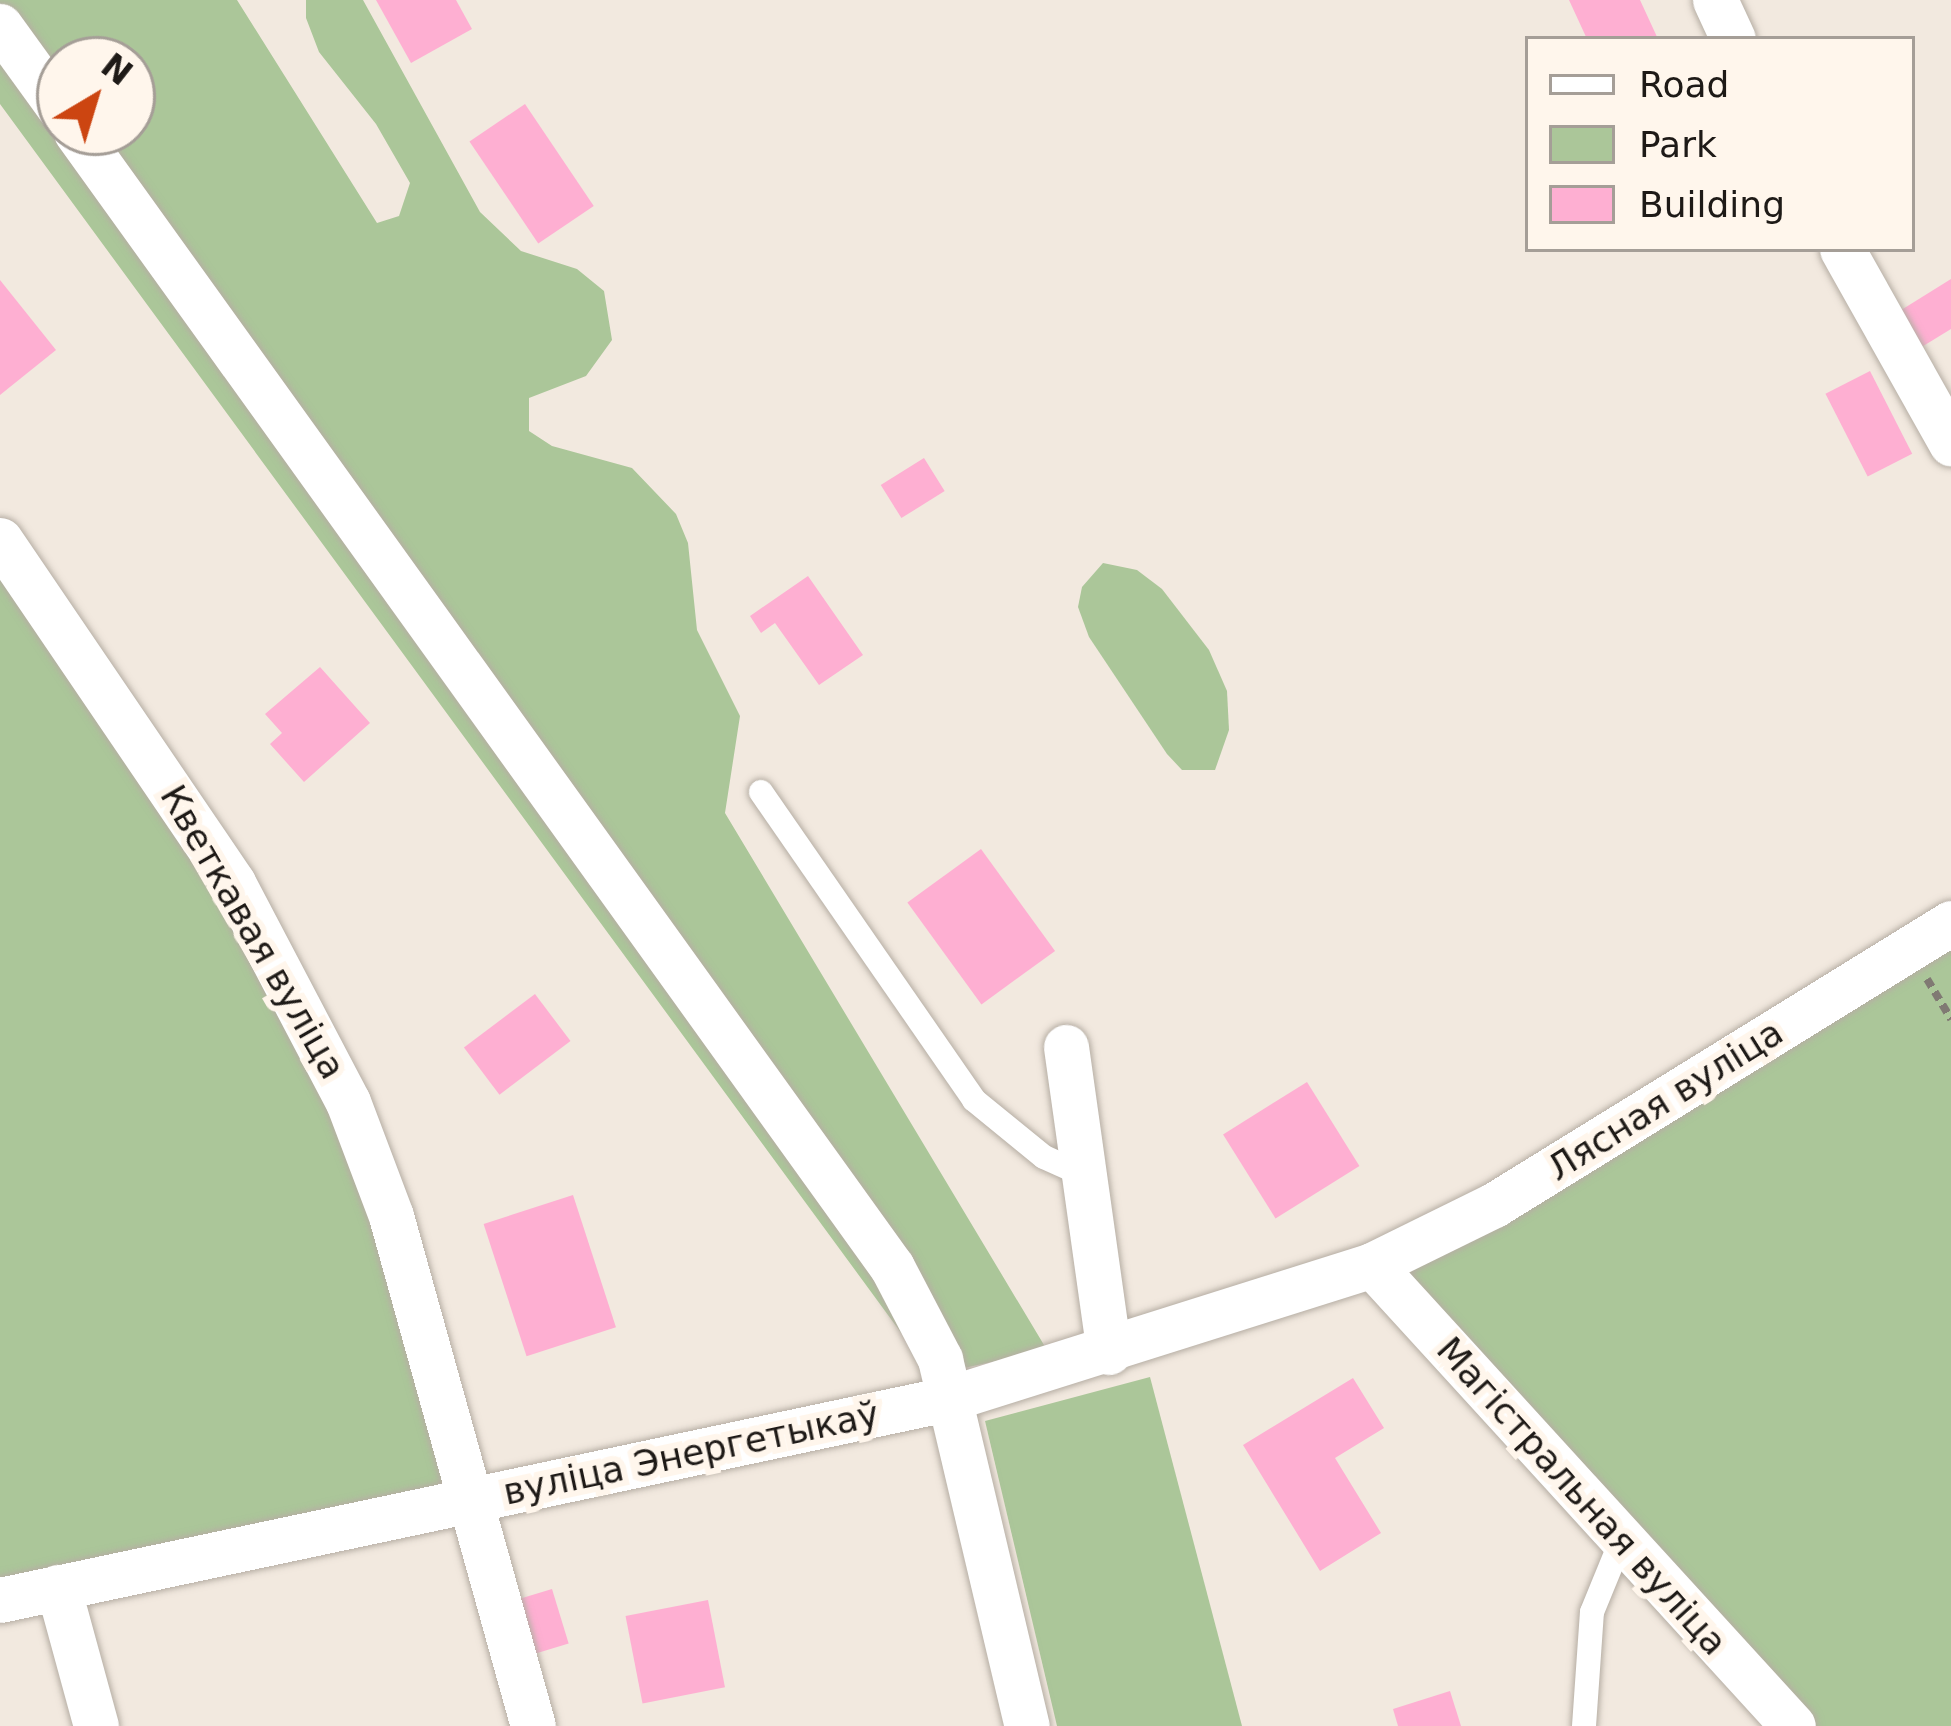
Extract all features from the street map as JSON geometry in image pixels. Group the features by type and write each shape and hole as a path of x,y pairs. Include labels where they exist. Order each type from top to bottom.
{"street":[{"path":"1715,0 1732,36"},
{"path":"0,26 36,76"},
{"path":"93,156 860,1220 920,1315 951,1398 1027,1726"},
{"path":"1844,252 1951,443"},
{"name":"Кветкавая вуліца","path":"0,540 166,778 301,1006 391,1216 533,1726"},
{"name":"Лясная вуліца","path":"1372,1265 1494,1205 1951,922"},
{"path":"1066,1047 1109,1352"},
{"name":"вуліца Энергетыкаў","path":"0,1600 951,1398 1109,1352 1372,1265"},
{"name":"Магістральная вуліца","path":"1372,1265 1793,1726"},
{"path":"58,1587 96,1726"}],"lane":[{"path":"761,792 974,1100 1044,1157 1084,1175"},
{"path":"1584,1726 1592,1612 1622,1539"}],"green space":[{"path":"0,0 237,0 377,223 399,216 410,183 376,124 319,52 306,18 306,0 363,0 480,212 521,251 577,269 604,291 612,340 586,376 529,398 529,431 552,446 632,468 676,514 688,543 697,630 740,716 725,813 1047,1350 932,1375 38,156 156,156 156,36 36,36 36,153 0,104"},
{"path":"0,540 292,987 472,1499 0,1600"},
{"path":"1103,563 1137,570 1162,589 1209,650 1227,691 1229,730 1215,770 1182,770 1089,637 1078,607 1082,587"},
{"path":"1951,923 1951,1726 1793,1726 1372,1265"},
{"path":"1150,1377 1242,1726 1057,1726 985,1421"}],"building":[{"path":"376,0 456,0 472,29 411,63"},
{"path":"1569,0 1640,0 1657,36 1586,36"},
{"path":"525,104 594,206 538,243 469,141"},
{"path":"1951,279 1951,329 1920,348 1898,312"},
{"path":"0,280 56,350 0,395"},
{"path":"1870,371 1912,454 1868,477 1825,394"},
{"path":"924,458 945,491 901,518 881,485"},
{"path":"808,576 863,655 819,685 775,623 761,633 750,616"},
{"path":"320,667 370,723 304,782 270,744 282,733 265,714"},
{"path":"981,849 1055,951 981,1004 907,902"},
{"path":"535,994 571,1041 499,1095 464,1048"},
{"path":"1307,1082 1359,1166 1276,1218 1223,1134"},
{"path":"573,1195 616,1327 527,1356 484,1224"},
{"path":"1353,1378 1384,1428 1335,1458 1381,1533 1320,1571 1243,1445"},
{"path":"552,1589 569,1644 527,1656 510,1602"},
{"path":"708,1600 725,1687 643,1703 626,1616"},
{"path":"1450,1691 1461,1726 1398,1726 1393,1709"}]}
